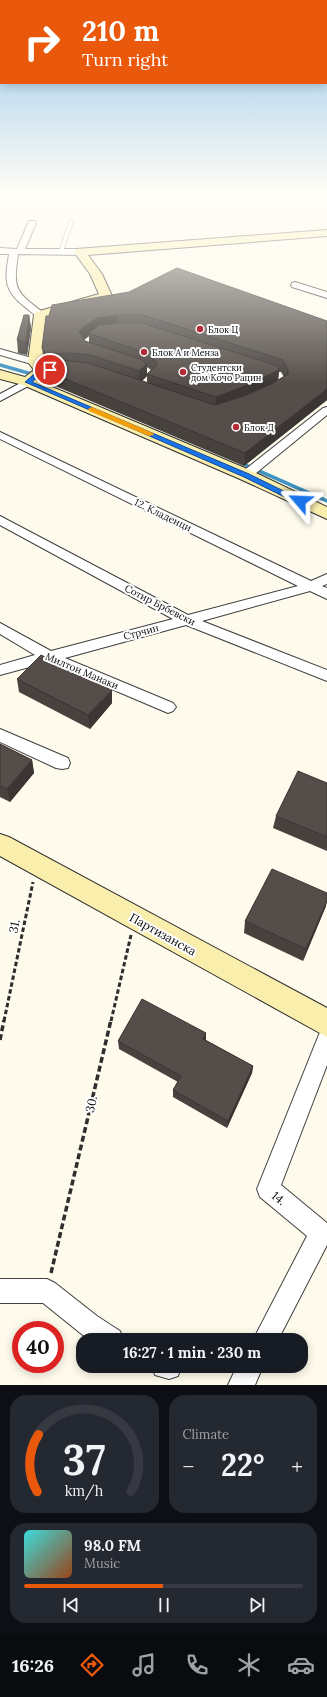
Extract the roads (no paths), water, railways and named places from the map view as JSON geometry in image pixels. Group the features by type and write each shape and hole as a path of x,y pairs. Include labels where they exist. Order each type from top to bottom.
{"street":[{"path":"16,256 10,279 12,290 16,296 41,315"},
{"path":"41,315 109,296 83,256"},
{"path":"295,285 327,295"},
{"path":"0,398 28,382 41,368 41,315"},
{"path":"0,352 41,368"},
{"path":"0,374 28,382 246,476 327,514"},
{"path":"246,476 327,410"},
{"name":"12. Кладенци","path":"0,435 327,594"},
{"name":"Сотир Брбевски","path":"0,520 186,620 327,676"},
{"name":"Стрчин","path":"0,670 310,587 327,578"},
{"name":"Милтон Манаки","path":"0,628 49,657 168,707"},
{"path":"0,735 62,763"},
{"name":"Партизанска","path":"0,844 327,1023"},
{"name":"14.","path":"269,1333 321,1233 268,1189 327,1039"},
{"path":"0,1291 47,1291 88,1325 100,1333"},
{"path":"241,1385 247,1373"}],"waterway":[{"path":"0,365 35,375"},
{"path":"241,463 327,501"}],"place":[{"name":"Блок Ц","path":"200,329"},
{"name":"Блок А и Менза","path":"144,352"},
{"name":"Студентски дом Кочо Рацин","path":"183,372"},
{"name":"Блок Д","path":"236,427"}]}
